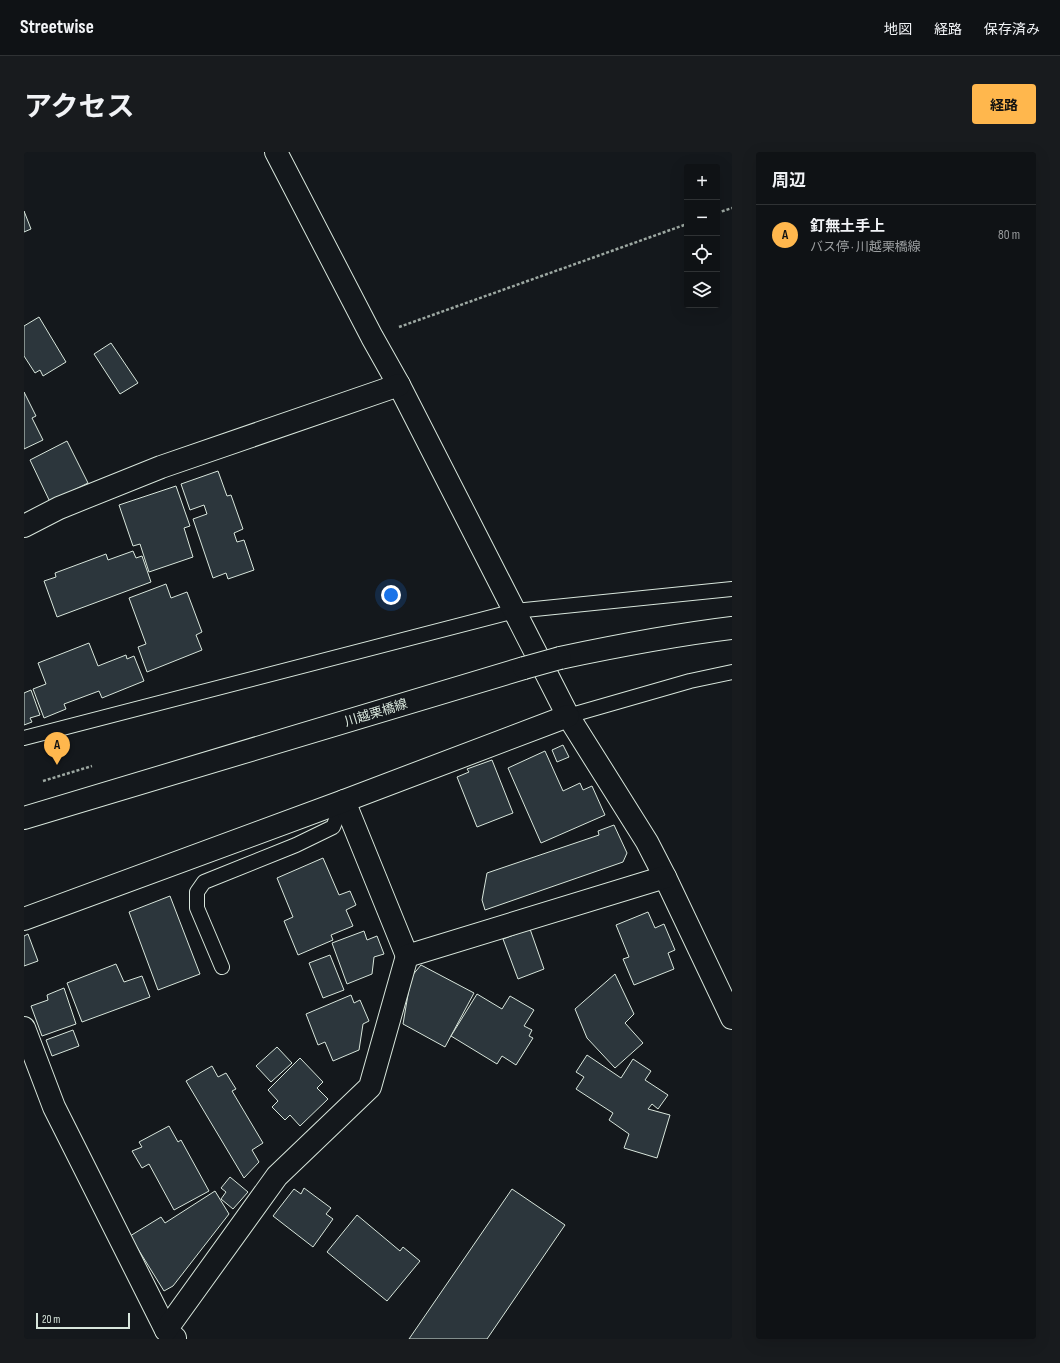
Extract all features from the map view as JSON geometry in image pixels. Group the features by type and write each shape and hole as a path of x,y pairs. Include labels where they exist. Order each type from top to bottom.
{"street":[{"path":"276,152 372,337 399,385 568,716 647,842 665,876 732,1018"},
{"path":"24,526 59,508 161,467 399,385"},
{"name":"川越栗橋線","path":"24,818 560,658 684,634 732,628"},
{"path":"24,920 568,716"},
{"path":"24,1028 54,1108 171,1335 277,1176 370,1087 407,956 344,801"},
{"path":"407,956 665,876"}],"lane":[{"path":"24,738 515,611 732,589"},
{"path":"568,716 690,681 732,672"},
{"path":"222,967 197,908 197,892 204,882 296,845 333,826 344,801"}],"path":[{"path":"720,212 732,208"},
{"path":"372,337 684,225"},
{"path":"38,783 92,766"}],"building":[{"path":"24,211 31,229 24,232"},
{"path":"39,317 66,362 43,376 40,370 35,373 24,356 24,326"},
{"path":"111,343 138,383 120,394 94,354"},
{"path":"24,392 36,416 32,418 43,440 24,449"},
{"path":"67,441 88,483 50,502 30,460"},
{"path":"218,471 227,496 231,495 243,529 234,533 237,542 244,540 254,570 228,579 226,573 213,578 193,519 207,514 204,505 190,510 181,484"},
{"path":"176,486 190,526 184,528 193,557 149,572 140,544 133,546 119,505"},
{"path":"133,551 136,558 142,556 151,582 57,617 44,581 56,577 55,573 106,554 108,560"},
{"path":"166,584 171,598 187,592 202,632 196,635 202,650 147,672 138,647 146,644 129,598"},
{"path":"89,643 98,666 126,655 127,659 134,656 144,681 102,698 99,691 64,704 66,709 44,718 33,689 46,684 38,663"},
{"path":"31,690 40,715 30,718 32,722 24,725 24,693"},
{"path":"563,745 569,757 557,762 552,750"},
{"path":"545,751 563,791 580,783 583,790 592,786 605,815 541,843 508,768"},
{"path":"492,760 513,813 477,827 457,777 469,772 467,769"},
{"path":"614,825 627,853 623,862 485,910 482,900 487,873 599,835 598,831"},
{"path":"323,858 339,895 350,891 356,905 346,910 353,926 331,935 333,940 298,955 284,921 293,917 277,878"},
{"path":"170,896 200,974 158,990 129,912"},
{"path":"648,912 655,928 664,924 675,950 668,953 674,969 634,985 623,959 629,957 616,925"},
{"path":"530,929 544,969 518,979 503,939"},
{"path":"364,931 367,940 377,936 384,954 374,957 372,974 347,984 332,943"},
{"path":"28,934 38,961 24,966 24,936"},
{"path":"330,955 344,990 323,998 309,963"},
{"path":"116,964 124,982 142,976 150,997 82,1022 67,983"},
{"path":"421,965 474,993 445,1047 403,1024 411,977"},
{"path":"615,974 634,1014 625,1023 643,1043 615,1068 587,1038 575,1009"},
{"path":"64,988 76,1024 42,1036 31,1006 48,1000 47,995"},
{"path":"477,994 502,1009 510,996 534,1010 524,1026 532,1030 529,1036 533,1038 516,1065 502,1056 497,1064 451,1036"},
{"path":"351,995 354,1003 360,1000 369,1021 363,1024 359,1050 333,1061 325,1042 318,1045 306,1014"},
{"path":"73,1030 79,1046 52,1056 46,1040"},
{"path":"277,1047 292,1063 271,1082 256,1066"},
{"path":"587,1055 621,1078 633,1059 651,1071 645,1080 668,1095 658,1109 652,1104 648,1109 670,1115 657,1158 624,1148 629,1134 609,1120 613,1113 576,1089 584,1077 576,1072"},
{"path":"300,1058 323,1082 317,1088 328,1099 300,1126 290,1115 285,1120 272,1107 278,1101 268,1090"},
{"path":"212,1066 218,1077 226,1073 236,1089 232,1091 263,1143 252,1150 259,1162 244,1178 186,1081"},
{"path":"169,1126 178,1142 181,1140 209,1191 174,1210 149,1164 142,1168 132,1151 142,1147 139,1142"},
{"path":"230,1177 248,1192 233,1209 221,1199 226,1192 221,1188"},
{"path":"304,1188 331,1208 326,1214 333,1219 313,1247 273,1216 294,1189 301,1194"},
{"path":"512,1189 565,1225 487,1339 409,1339"},
{"path":"215,1191 229,1214 173,1286 164,1291 130,1236 161,1217 165,1223"},
{"path":"357,1215 400,1251 403,1247 420,1261 387,1301 327,1252"}],"place":[{"name":"釘無土手上","path":"57,765"}]}
